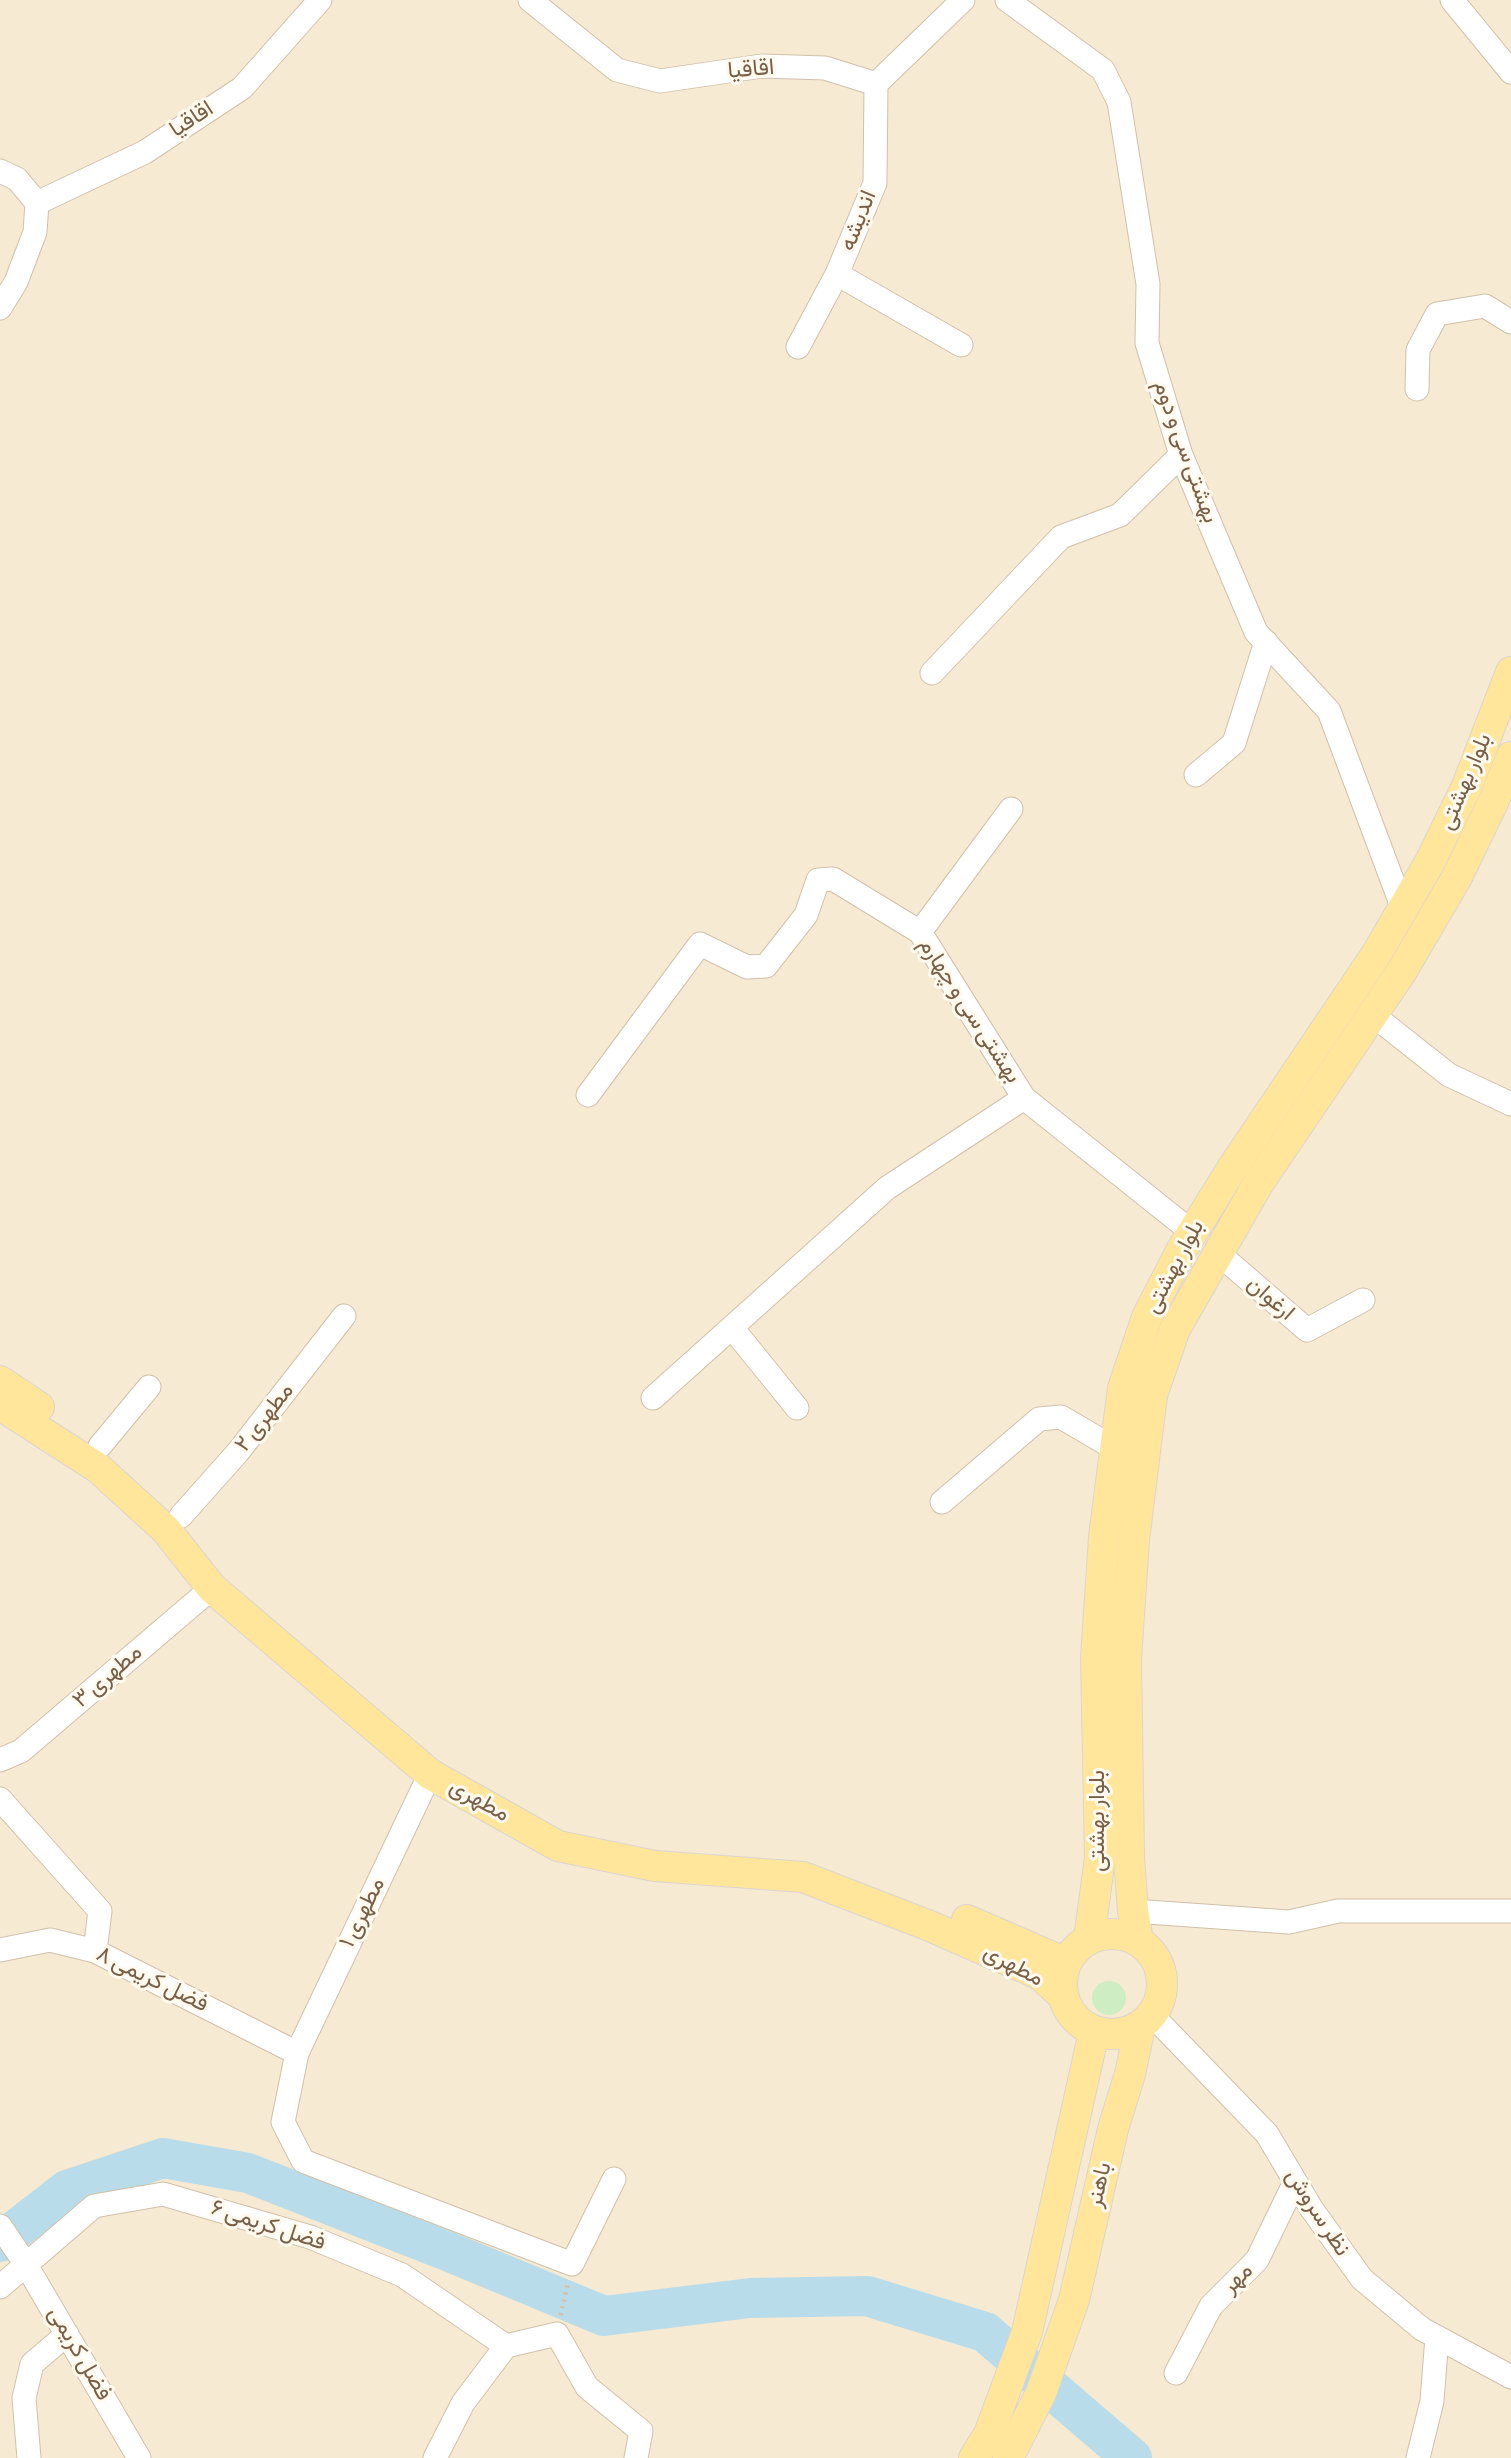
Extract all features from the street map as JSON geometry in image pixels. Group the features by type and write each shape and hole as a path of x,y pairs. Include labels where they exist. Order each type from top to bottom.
{"main road":[{"name":"بلوار بهشتی","path":"1089,1939 1100,1858 1096,1658 1104,1537 1122,1388 1147,1317 1192,1233 1233,1167 1376,955 1430,862 1467,786 1511,672"},
{"name":"بلوار بهشتی","path":"1138,1941 1129,1858 1126,1658 1142,1467 1152,1395 1175,1329 1217,1253 1258,1184 1402,971 1457,877 1495,798 1511,757"},
{"name":"مطهری","path":"0,1381 100,1446 181,1516 226,1574 442,1757 565,1827 658,1845 808,1858 938,1907 1066,1963"},
{"name":"مطهری","path":"0,1405 97,1468 166,1530 212,1588 430,1774 558,1846 655,1866 803,1877 930,1926 1039,1974 1062,1996"},
{"path":"1105,1934 1122,1934 1138,1941 1150,1952 1159,1966 1162,1983 1160,2000 1146,2021 1126,2033 1110,2035 1094,2032 1079,2024 1068,2011 1062,1996 1061,1979 1066,1963 1075,1949 1089,1939 1105,1934"},
{"name":"باهنر","path":"1007,2458 1041,2392 1074,2300 1113,2129 1146,2021"},
{"name":"باهنر","path":"974,2458 989,2434 1027,2332 1094,2032"}],"street":[{"name":"اقاقیا","path":"37,202 145,152 242,88 320,0"},
{"name":"اقاقیا","path":"530,0 617,71 660,81 762,66 825,68 876,84"},
{"name":"بهشتی سی و دوم","path":"1007,0 1103,70 1119,102 1148,284 1147,342 1181,456 1256,632 1329,711 1403,909"},
{"path":"1452,0 1511,72"},
{"path":"876,84 950,4"},
{"name":"اندیشه","path":"798,347 837,274 875,183 876,84"},
{"path":"0,171 17,179 37,202 35,232 16,282 0,308"},
{"path":"837,274 961,345"},
{"path":"1417,389 1418,350 1437,314 1485,306 1511,322"},
{"path":"932,673 1061,537 1120,514 1181,456"},
{"path":"1196,775 1234,743 1266,642"},
{"path":"919,932 1011,809"},
{"name":"بهشتی سی و چهارم","path":"589,1095 699,944 747,967 766,966 806,915 818,880 833,879 919,932 1024,1098 1192,1233"},
{"path":"1373,1015 1450,1075 1511,1104"},
{"path":"653,1398 887,1188 1024,1098"},
{"name":"ارغوان","path":"1217,1253 1307,1330 1363,1300"},
{"name":"مطهری ۲","path":"181,1516 238,1452 344,1316"},
{"path":"733,1329 797,1408"},
{"path":"100,1446 149,1387"},
{"path":"942,1502 1039,1419 1061,1417 1114,1448"},
{"name":"مطهری ۳","path":"0,1760 21,1751 212,1588"},
{"name":"مطهری ۱","path":"430,1774 297,2053 283,2122 303,2161 572,2264"},
{"path":"0,1799 100,1911 95,1951"},
{"path":"1133,1911 1289,1922 1338,1910 1511,1911"},
{"name":"فضل کریمی ۸","path":"0,1950 50,1940 95,1951 297,2053"},
{"name":"نظر سروش","path":"1146,2021 1267,2134 1311,2208 1362,2279 1422,2329 1511,2377"},
{"path":"572,2264 614,2179"},
{"name":"مهر","path":"1176,2373 1211,2306 1258,2260 1295,2182"},
{"name":"فضل کریمی ۶","path":"0,2287 21,2257 94,2206 163,2194 310,2237 402,2275 506,2346"},
{"name":"فضل کریمی","path":"0,2226 139,2458"},
{"path":"29,2458 24,2398 32,2364 67,2334"},
{"path":"435,2458 463,2403 506,2346 557,2334 587,2387 641,2431 636,2458"},
{"path":"1418,2458 1432,2402 1437,2337"}],"path":[{"path":"557,2334 572,2264"}],"shaded area":[{"path":"0,0 1511,0 1511,2458 0,2458"}],"green space":[{"path":"1109,1981 1121,1986 1126,1998 1121,2010 1109,2015 1097,2010 1092,1998 1097,1986"}],"waterway":[{"path":"0,2242 67,2190 163,2158 248,2173 604,2316 750,2298 867,2296 985,2332 1132,2458"}]}
